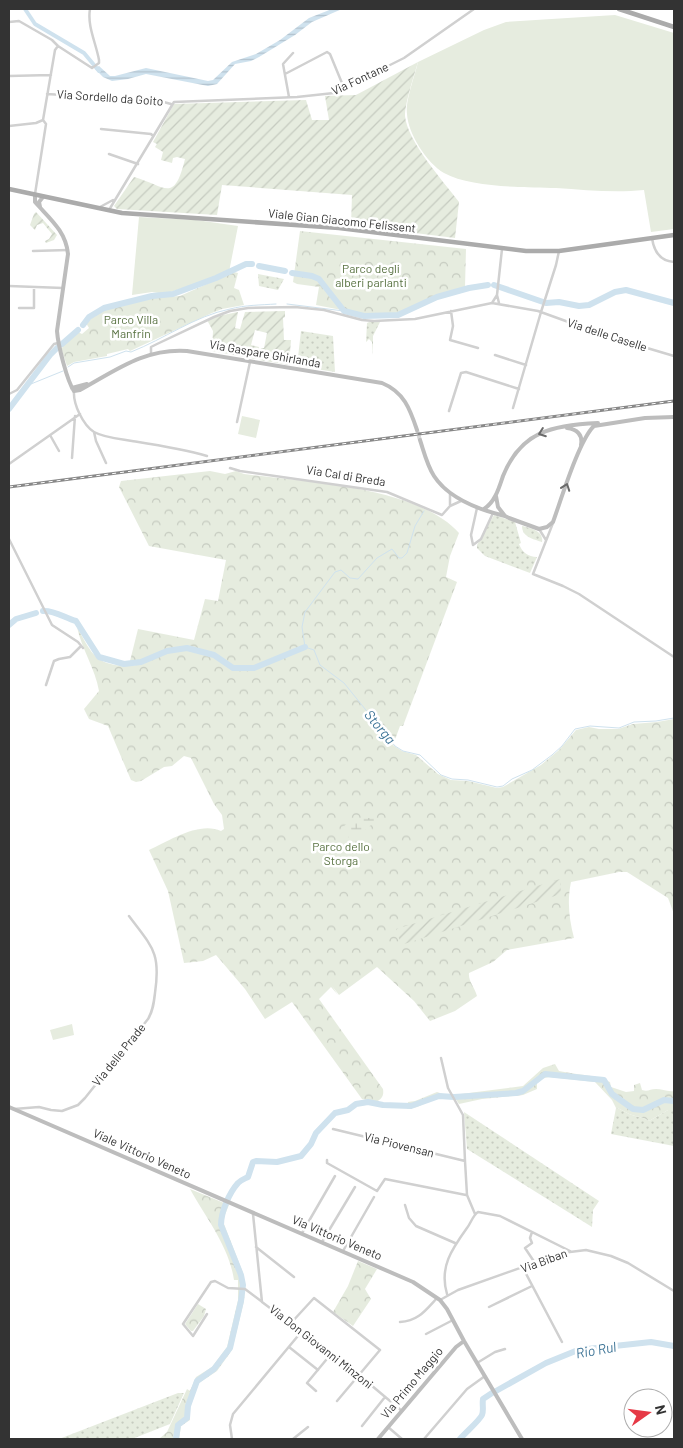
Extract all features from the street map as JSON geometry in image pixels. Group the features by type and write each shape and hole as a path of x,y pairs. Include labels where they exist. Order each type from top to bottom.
{"main road":[{"path":"619,9 674,27"},
{"name":"Viale Gian Giacomo Felissent","path":"9,189 126,214 339,228 536,252 559,251 674,235"}],"street":[{"path":"9,22 19,20 52,40 88,66 93,67 98,63 98,52 89,16 90,9"},
{"name":"Via Fontane","path":"171,104 177,101 289,98 322,95 344,88 404,58 474,9"},
{"path":"58,46 55,50 43,120 46,124 35,202 64,235 68,250 57,326 58,343 80,414 94,432 111,437 191,451 207,456"},
{"path":"285,74 327,52 330,54 344,88"},
{"path":"289,98 283,62 293,53"},
{"path":"9,76 51,75"},
{"name":"Via Sordello da Goito","path":"47,94 160,101 171,104"},
{"path":"109,211 138,164 171,104"},
{"path":"9,120 9,126 36,123 43,120"},
{"path":"101,129 151,134 153,136"},
{"path":"109,154 138,164"},
{"path":"40,208 39,202 43,197"},
{"path":"94,208 105,206 116,198"},
{"path":"652,238 658,255 666,261 674,262"},
{"path":"492,304 497,295 502,249"},
{"path":"33,251 68,250"},
{"path":"513,408 559,251"},
{"path":"9,286 63,288"},
{"path":"19,308 34,308 34,287"},
{"path":"497,295 500,304"},
{"name":"Via delle Caselle","path":"150,352 153,346 205,320 230,311 248,308 295,307 324,310 362,320 374,321 410,319 500,304 541,312 603,335 674,356"},
{"path":"451,311 453,326 450,340 478,348"},
{"path":"9,394 17,390 54,344 58,343"},
{"name":"Via Gaspare Ghirlanda","path":"73,390 91,383 131,360 150,352 186,351 355,380 378,382 396,391 409,407 417,430"},
{"path":"496,355 526,365"},
{"path":"237,422 250,362"},
{"path":"449,411 461,373 466,372 519,390"},
{"path":"9,464 80,414"},
{"path":"72,458 75,416"},
{"path":"484,509 496,496 508,464 514,454 521,446 539,433 577,425 674,417"},
{"path":"608,423 594,426 589,430 534,574 574,591 674,657"},
{"path":"560,428 574,429 579,434 582,440 579,452"},
{"path":"94,432 106,463"},
{"path":"50,434 59,451"},
{"path":"420,440 434,476 450,494 493,513 539,529 545,536 546,543"},
{"name":"Via Cal di Breda","path":"230,468 387,492 442,516 450,506 462,500"},
{"path":"450,494 450,506"},
{"path":"496,496 498,507 505,516"},
{"path":"478,507 471,535 473,545 481,539 493,513"},
{"path":"539,529 547,527 553,522"},
{"path":"9,539 52,625 82,647 70,657 59,658 54,662 46,685"},
{"name":"Via delle Prade","path":"14,1109 39,1107 62,1110 78,1105 86,1098 148,1019 152,1011 156,987 157,961 151,945 128,916"},
{"path":"441,1058 445,1078 463,1115 466,1195 474,1214 469,1225 455,1244 447,1262 444,1281 447,1295"},
{"name":"Viale Vittorio Veneto","path":"9,1107 226,1201"},
{"name":"Via Piovensan","path":"333,1129 465,1162"},
{"path":"327,1160 327,1163 377,1191 385,1179 463,1196 466,1195"},
{"path":"301,1234 335,1176"},
{"path":"322,1242 355,1187"},
{"path":"343,1251 374,1197"},
{"name":"Via Vittorio Veneto","path":"226,1201 413,1282 438,1299 447,1309 522,1439"},
{"path":"406,1205 408,1218 416,1226 455,1244"},
{"path":"474,1214 478,1212 500,1216 570,1251"},
{"name":"Via Don Giovanni Minzoni","path":"253,1213 262,1302 302,1331 402,1411"},
{"path":"532,1232 530,1238 532,1243 526,1248 535,1264"},
{"path":"256,1247 294,1277"},
{"name":"Via Biban","path":"438,1299 570,1251 586,1250 612,1256 639,1269 674,1291"},
{"path":"523,1268 562,1342"},
{"path":"207,1314 192,1336 183,1324 211,1282 215,1281 228,1288 244,1289 262,1302"},
{"path":"489,1307 532,1286"},
{"path":"291,1323 314,1298 380,1350 337,1401"},
{"path":"400,1322 416,1319 438,1299"},
{"path":"426,1334 453,1320"},
{"path":"232,1439 230,1425 234,1414 302,1331"},
{"name":"Via Primo Maggio","path":"378,1439 456,1347 464,1341"},
{"path":"289,1347 318,1370"},
{"path":"477,1363 495,1352 505,1349"},
{"path":"316,1391 307,1383 331,1354"},
{"path":"424,1439 466,1389 485,1376"},
{"path":"362,1426 385,1397"},
{"path":"293,1439 308,1427"},
{"path":"388,1427 402,1439"}],"green space":[{"path":"615,15 674,33 674,229 651,232 644,190 600,191 514,187 469,182 444,173 425,155 411,130 407,114 409,96 418,62 484,30 506,22"},
{"path":"418,62 405,111 407,126 419,149 459,202 455,238 351,225 352,195 222,185 217,215 117,209 114,206 134,177 167,188 172,187 177,182 185,159 173,158 172,163 161,160 163,152 155,147 157,144 153,142 174,104 306,100 312,120 329,120 325,96 356,95"},
{"path":"36,212 57,235 54,240 46,243 45,241 52,234 43,223 37,225 35,230 30,225"},
{"path":"139,217 196,220 238,226 229,272 165,294 152,292 132,295"},
{"name":"Parco degli alberi parlanti","path":"300,231 466,249 465,287 434,297 395,315 362,314 316,305 319,287 293,282"},
{"name":"Parco Villa Manfrin","path":"234,272 238,273 234,288 239,290 244,305 212,313 130,351 128,349 107,354 107,356 74,362 67,366 61,348 78,332 82,334 89,328 86,323 100,311 147,298 180,296"},
{"path":"258,274 284,279 278,290 259,286"},
{"path":"285,311 285,317 283,318 284,340 291,340 289,365 259,360 267,333 255,330 251,345 259,347 256,359 212,351 213,331 207,320 238,312 235,328 240,329 245,312"},
{"path":"380,322 373,336 373,355 372,342 369,339 366,342 367,323"},
{"path":"301,331 333,336 335,372 297,366"},
{"path":"242,416 260,420 256,438 238,434"},
{"name":"Parco dello Storga","path":"210,471 225,474 236,471 244,474 359,489 389,496 416,505 440,517 459,533 450,556 446,577 457,582 403,726 400,726 393,745 402,751 416,755 438,774 451,780 468,781 497,788 503,787 541,765 559,750 576,730 589,727 618,729 633,724 674,719 674,914 668,898 627,872 571,882 569,910 574,938 507,950 493,962 469,973 477,996 455,1011 430,1021 414,1001 377,967 339,995 332,986 338,995 331,987 319,999 383,1089 382,1097 376,1102 362,1099 292,1002 265,1019 245,989 216,955 203,961 184,963 168,891 149,850 194,830 203,828 221,831 224,829 222,815 214,804 191,758 184,756 172,766 164,767 141,781 131,780 108,726 89,719 84,709 99,691 77,627 96,656 107,663 118,665 130,666 139,664 137,660 130,661 138,629 194,640 205,599 218,601 226,560 149,546 119,487 121,481"},
{"path":"494,515 515,522 521,543 519,544 522,549 526,554 537,557 530,573 485,556 477,548"},
{"path":"522,526 539,533 542,542 526,535 522,530"},
{"path":"359,818 388,818 371,825 365,830 362,842 362,856 361,858 355,858 352,854 349,838 344,826 352,820"},
{"path":"560,879 561,894 401,945 396,929"},
{"path":"72,1024 74,1035 53,1040 50,1030"},
{"path":"555,1064 559,1071 603,1079 610,1082 611,1087 626,1092 634,1091 634,1085 640,1083 644,1091 656,1089 674,1091 674,1110 668,1110 649,1121 616,1108 612,1100 595,1082 549,1077 540,1079 537,1083 537,1089 523,1095 482,1099 459,1104 453,1095 523,1086 543,1068"},
{"path":"437,1092 453,1099 437,1098 417,1107 407,1109 408,1102"},
{"path":"616,1108 649,1121 668,1110 674,1110 674,1146 611,1134"},
{"path":"464,1112 599,1201 593,1210 592,1227 467,1149"},
{"path":"190,1189 229,1205 224,1217 224,1224 243,1273 245,1285 244,1301 232,1350 217,1371 199,1383 190,1406 190,1420 181,1426 179,1439 159,1439 167,1432 187,1389 190,1391 196,1377 212,1367 227,1347 238,1300 238,1280 234,1280 222,1244"},
{"path":"358,1261 377,1269 365,1289 371,1299 353,1326 333,1312 348,1286"},
{"path":"198,1304 206,1309 204,1316 193,1331 191,1331 185,1324"},
{"path":"178,1393 184,1393 170,1424 132,1439 59,1439"}],"water":[{"path":"332,9 342,9 312,22 259,57 251,61 235,64 217,84 208,86 146,74 112,81 103,77 95,69 99,66 110,76 115,76 146,68 208,81 213,80 232,62 256,54 280,40 309,18"}],"waterway":[{"path":"25,9 35,24 84,53 99,71"},
{"path":"83,325 89,317 104,308 152,296 173,294 216,278 246,264 252,264"},
{"path":"259,266 285,271"},
{"path":"292,273 319,279 344,311 364,316 398,315 437,297 488,285"},
{"path":"494,285 546,303 559,302 579,306 589,305 615,292 626,290 674,303"},
{"path":"68,367 74,363 110,357 126,351 131,352 217,312 253,305 276,304"},
{"path":"287,304 344,311"},
{"path":"62,344 78,330"},
{"path":"9,409 58,347"},
{"path":"26,386 63,371"},
{"name":"Storga","path":"424,511 415,526 407,553 402,558 399,558 392,549 377,558 358,579 350,578 341,570 335,572 305,612 302,627 305,647 314,650 320,665 344,683 395,746 403,751 420,755 441,775 452,779 468,780 497,787 503,786 512,779 532,770 562,746 575,729 590,726 619,728 634,722 674,718"},
{"path":"43,611 55,613 76,621 99,657 124,664 141,662 167,651 187,648 214,655 233,668 254,668 305,647"},
{"path":"9,625 16,619 36,613"},
{"path":"176,1439 178,1425 187,1418 188,1406 197,1381 214,1369 230,1348 243,1285 241,1275 221,1225 221,1220 226,1203 232,1192 239,1182 248,1177 253,1162 277,1162 301,1156 311,1144 316,1133 335,1113 348,1110 356,1104 368,1102 383,1105 411,1106 439,1096 454,1097 516,1093 523,1091 545,1074 604,1080 612,1094 633,1109 643,1110 664,1100 674,1101"},
{"name":"Rio Rul","path":"496,1391 546,1363 578,1350 651,1342 674,1346"},
{"name":"Rio Rul","path":"460,1439 481,1417 483,1399 492,1393"}],"tunnel":[{"path":"417,430 420,440"}],"railway":[{"path":"9,487 674,401"}]}
